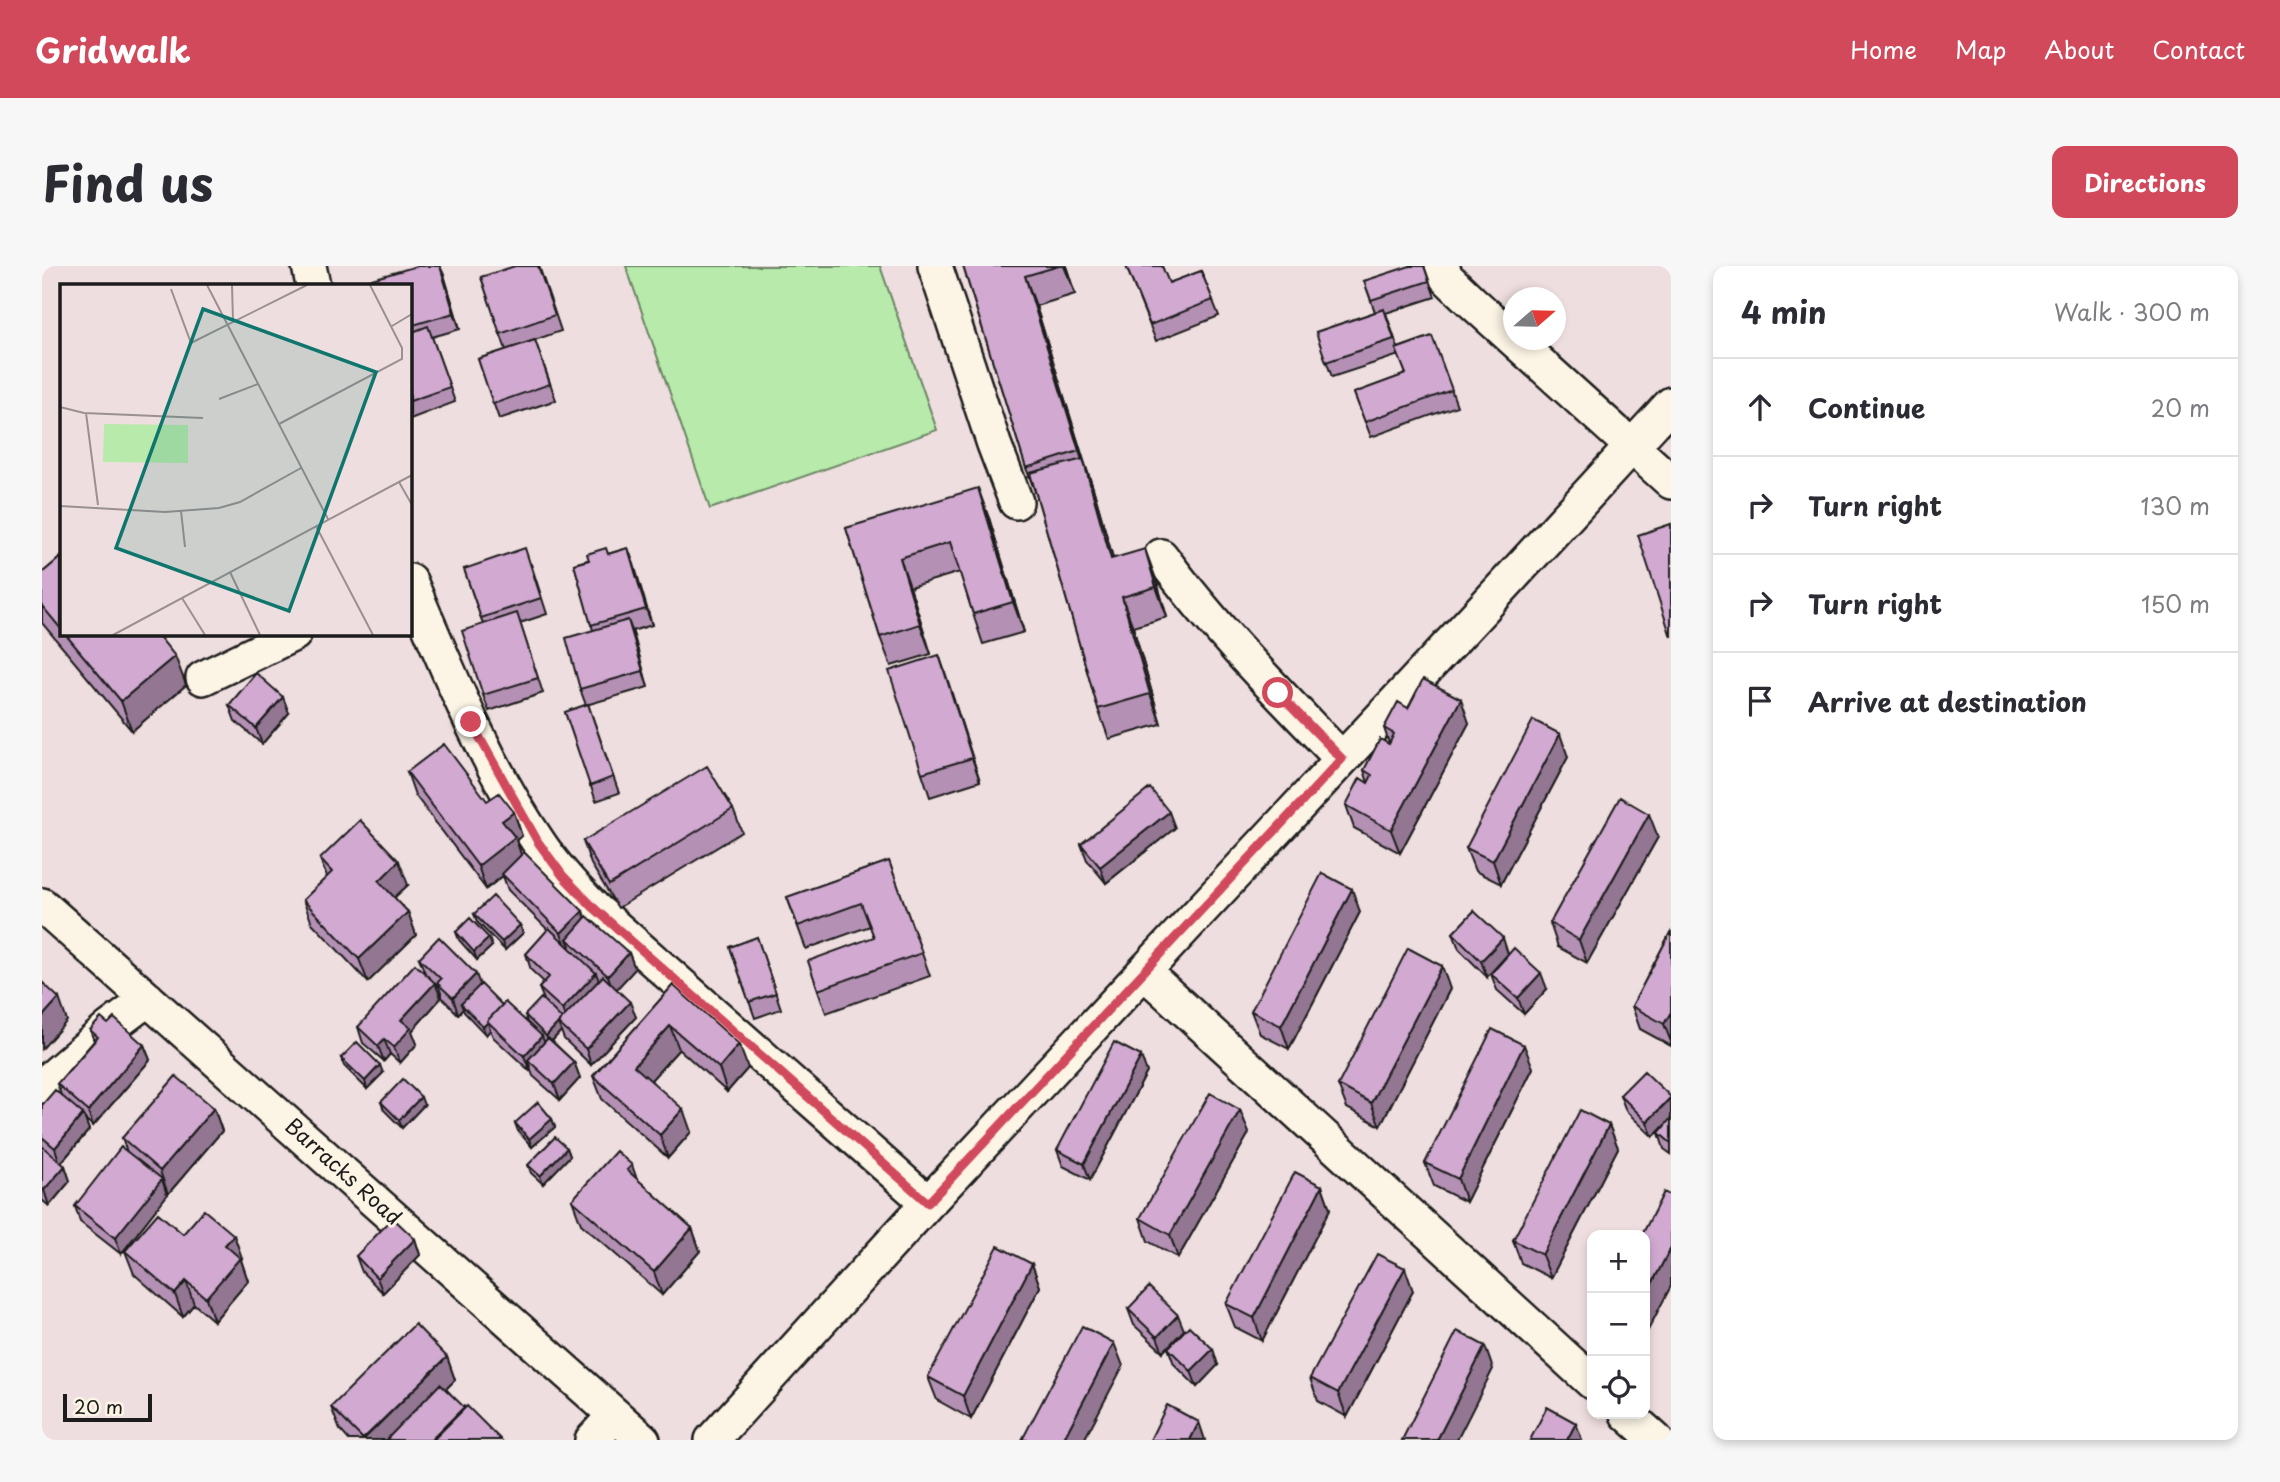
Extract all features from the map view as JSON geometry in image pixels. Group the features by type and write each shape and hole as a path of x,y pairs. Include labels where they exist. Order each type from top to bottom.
{"street":[{"path":"309,266 313,284"},
{"path":"935,266 1016,502"},
{"path":"1442,266 1447,277 1471,301 1633,447 1668,474"},
{"path":"712,1440 928,1203 1671,404"},
{"path":"1161,556 1187,590 1278,693 1342,759"},
{"path":"411,583 471,722 538,842 563,876 594,908 928,1203"},
{"path":"203,678 292,635"},
{"name":"Barracks Road","path":"42,905 643,1440"},
{"path":"1144,972 1587,1377"},
{"path":"42,1086 109,1028 148,999"},
{"path":"592,1440 615,1415"},
{"path":"1633,1419 1656,1440"}],"green space":[{"path":"626,266 880,266 937,430 710,509"}],"building":[{"path":"417,266 440,266 454,313 411,326 411,284 374,284 372,279"},
{"path":"515,266 538,266 555,315 500,334 481,277"},
{"path":"963,266 1059,266 1025,276 1079,451 1026,468"},
{"path":"1126,266 1162,266 1169,283 1201,271 1213,300 1150,325"},
{"path":"1410,266 1424,266 1429,281 1371,300 1364,281"},
{"path":"1384,309 1394,339 1326,362 1316,332"},
{"path":"428,326 450,387 411,401 411,333"},
{"path":"1432,336 1452,390 1365,422 1354,393 1406,374 1396,349"},
{"path":"535,340 550,384 493,404 478,359"},
{"path":"1083,459 1111,559 1145,549 1156,587 1122,597 1150,694 1098,709 1030,473"},
{"path":"978,488 1013,602 973,614 950,542 900,558 920,624 880,637 846,528"},
{"path":"1671,524 1671,637 1638,535"},
{"path":"525,548 541,598 481,618 464,569"},
{"path":"606,548 608,554 628,548 646,609 591,625 574,564 589,560 587,554"},
{"path":"60,558 60,628 42,606 42,573"},
{"path":"517,613 538,678 483,695 462,631"},
{"path":"628,620 643,671 580,689 566,638"},
{"path":"66,635 158,635 175,656 121,701"},
{"path":"939,655 972,758 922,773 889,671"},
{"path":"256,673 283,697 256,728 229,705"},
{"path":"1423,679 1461,699 1391,830 1346,805 1360,778 1368,783 1372,775 1364,770 1380,739 1389,744 1394,734 1384,728 1398,702 1408,708"},
{"path":"588,704 613,777 590,786 565,712"},
{"path":"1533,720 1560,734 1493,861 1466,848"},
{"path":"444,744 487,801 499,793 514,812 502,821 515,837 478,866 407,772"},
{"path":"707,766 733,809 609,885 583,841"},
{"path":"1150,788 1169,812 1100,867 1081,844"},
{"path":"1620,797 1649,814 1579,940 1550,923"},
{"path":"360,820 399,861 379,881 408,912 359,959 303,900 332,872 320,859"},
{"path":"524,852 583,911 561,933 502,874"},
{"path":"889,861 922,953 818,990 808,961 874,937 861,903 798,926 787,897"},
{"path":"1322,873 1352,889 1281,1026 1251,1011"},
{"path":"493,896 520,925 502,942 474,914"},
{"path":"1474,911 1503,938 1481,961 1453,933"},
{"path":"587,916 629,953 608,976 567,939"},
{"path":"470,918 489,938 474,952 456,932"},
{"path":"549,928 596,973 562,1009 539,988 549,977 526,954"},
{"path":"1671,931 1671,1012 1664,1024 1632,1006"},
{"path":"439,937 476,974 453,998 437,983 441,979 419,958"},
{"path":"757,937 776,993 749,1002 730,947"},
{"path":"1408,948 1442,966 1371,1103 1338,1085"},
{"path":"1514,948 1541,973 1518,998 1491,974"},
{"path":"415,964 435,983 401,1020 411,1028 394,1047 384,1039 378,1046 358,1027"},
{"path":"603,976 630,1002 586,1049 558,1023"},
{"path":"42,982 59,998 42,1017"},
{"path":"481,984 502,1005 483,1027 461,1004"},
{"path":"673,985 739,1044 719,1068 670,1026 634,1066 683,1109 660,1135 593,1076"},
{"path":"541,998 562,1019 546,1036 525,1015"},
{"path":"505,1002 542,1036 524,1056 487,1021"},
{"path":"101,1018 108,1024 114,1018 144,1045 88,1111 57,1084 98,1037 90,1030"},
{"path":"1492,1029 1524,1045 1458,1179 1425,1163"},
{"path":"548,1038 574,1062 554,1084 528,1060"},
{"path":"357,1042 380,1065 365,1081 341,1058"},
{"path":"1114,1042 1141,1056 1084,1164 1057,1150"},
{"path":"1644,1071 1671,1097 1647,1122 1620,1095"},
{"path":"176,1076 214,1108 160,1171 122,1138"},
{"path":"403,1079 421,1097 399,1120 381,1102"},
{"path":"55,1090 83,1114 55,1148 42,1137 42,1105"},
{"path":"1210,1093 1240,1110 1170,1235 1140,1218"},
{"path":"538,1102 552,1119 529,1139 515,1123"},
{"path":"1580,1110 1609,1125 1542,1255 1513,1240"},
{"path":"1671,1118 1671,1143 1659,1133"},
{"path":"555,1137 567,1148 540,1176 528,1165"},
{"path":"42,1146 65,1166 44,1190 42,1189"},
{"path":"121,1147 162,1179 115,1238 75,1206"},
{"path":"616,1151 632,1165 627,1170 692,1228 654,1272 572,1200"},
{"path":"1295,1172 1322,1186 1254,1318 1226,1304"},
{"path":"1664,1192 1671,1196 1671,1247 1650,1287 1650,1230 1645,1230"},
{"path":"204,1210 234,1235 225,1245 240,1258 206,1298 186,1281 175,1294 125,1251 158,1213 183,1234"},
{"path":"393,1218 415,1239 377,1278 356,1256"},
{"path":"998,1246 1032,1264 963,1396 928,1377"},
{"path":"1377,1254 1405,1268 1338,1393 1310,1378"},
{"path":"1149,1287 1178,1315 1157,1337 1128,1309"},
{"path":"415,1324 447,1357 363,1439 331,1407"},
{"path":"1082,1326 1114,1343 1063,1440 1022,1440"},
{"path":"1189,1326 1213,1349 1191,1371 1168,1348"},
{"path":"1457,1331 1485,1346 1437,1440 1402,1440"},
{"path":"440,1384 464,1407 431,1440 386,1440"},
{"path":"1167,1405 1199,1422 1190,1440 1150,1440"},
{"path":"467,1406 501,1440 433,1440"},
{"path":"1547,1407 1576,1423 1567,1440 1530,1440"}],"route":[{"path":"471,722 538,842 563,876 594,908 928,1203 1342,759 1278,693"}]}
